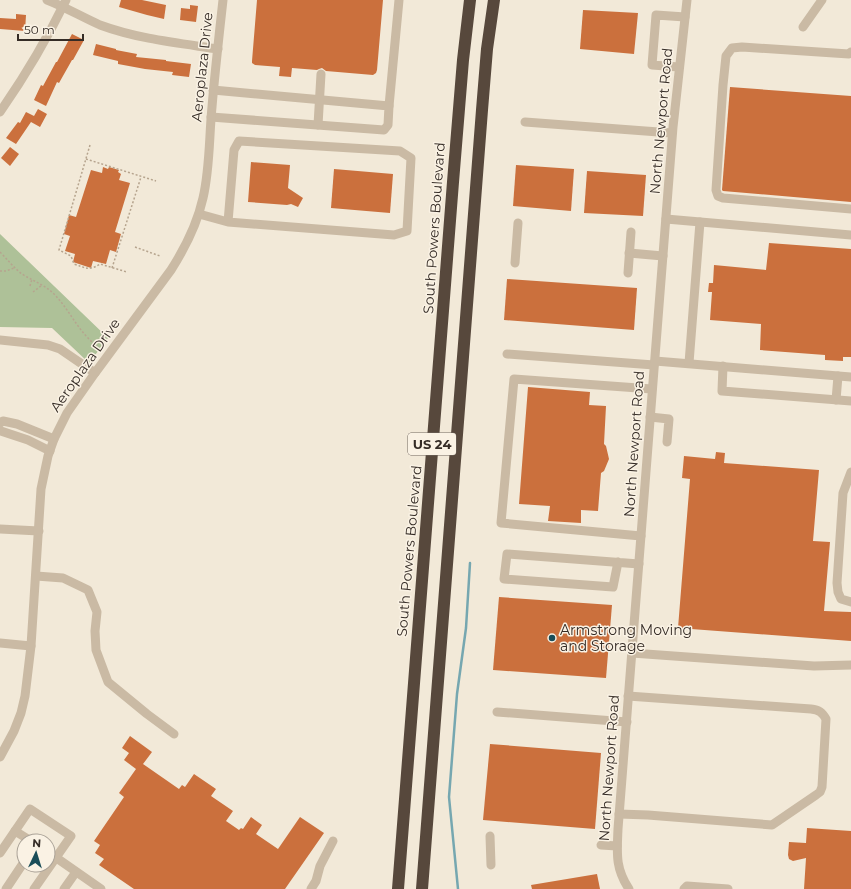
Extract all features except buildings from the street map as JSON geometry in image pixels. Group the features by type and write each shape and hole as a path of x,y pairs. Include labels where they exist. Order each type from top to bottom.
{"highway":[{"name":"South Powers Boulevard","path":"398,889 454,167 463,60 470,0"},
{"name":"US 24","path":"422,889 480,126 487,49 494,0"}],"street":[{"path":"47,0 64,3 100,24 117,30 155,40 218,49"},
{"name":"Aeroplaza Drive","path":"0,757 14,731 21,713 25,696 31,646 42,488 44,472 50,451 54,439 67,413 94,373 171,270 190,236 199,214 206,178 223,0"},
{"path":"211,117 384,130 388,125 399,0"},
{"name":"North Newport Road","path":"629,889 622,878 617,859 619,814 672,133 687,0"},
{"path":"803,27 822,0"},
{"path":"0,112 48,37 64,3"},
{"path":"680,67 652,65 656,15 685,17"},
{"path":"851,52 848,54 742,47 732,48 726,56 716,190 718,196 723,198 851,209"},
{"path":"318,125 321,74"},
{"path":"214,90 389,106"},
{"path":"525,122 672,133"},
{"path":"199,214 228,222 394,235 407,231 411,158 400,151 239,141 234,150 228,222"},
{"path":"666,219 851,235"},
{"path":"689,364 700,222"},
{"path":"515,264 518,223"},
{"path":"628,273 631,232"},
{"path":"629,253 663,256"},
{"path":"0,340 55,347 94,373"},
{"path":"507,354 723,366 851,377"},
{"path":"723,366 722,391 851,401"},
{"path":"836,400 838,376"},
{"path":"641,536 501,523 514,379 652,389"},
{"path":"650,417 669,419 667,442"},
{"path":"0,423 3,421 16,424 54,439"},
{"path":"0,430 28,440 50,451"},
{"path":"851,472 843,493 837,583 838,592 841,599 851,602"},
{"path":"0,529 39,531"},
{"path":"618,562 613,587 504,579 506,554 618,562 639,564"},
{"path":"36,576 63,578 88,590 97,612 95,631 96,650 108,682 174,734"},
{"path":"0,643 31,646"},
{"path":"632,653 814,666 851,665"},
{"path":"619,814 772,825 820,792 822,787 826,719 823,713 819,710 628,696"},
{"path":"497,712 627,722"},
{"path":"0,853 30,809 71,836 56,851"},
{"path":"490,836 491,865"},
{"path":"311,889 316,881 320,866 334,841"},
{"path":"601,845 617,846"},
{"path":"56,858 97,888"},
{"path":"64,889 76,872"},
{"path":"6,889 17,873"},
{"path":"34,889 42,873"},
{"path":"684,889 687,886 728,889"}],"path":[{"path":"90,145 58,250 72,256 74,264 89,269 100,264 126,272"},
{"path":"86,159 156,182"},
{"path":"112,268 141,177"},
{"path":"135,247 160,256"},
{"path":"0,252 14,268 55,294 80,330 97,346"},
{"path":"0,271 6,271 14,268"},
{"path":"30,286 32,279"},
{"path":"33,292 43,285"}],"green space":[{"path":"0,234 108,338 89,363 52,328 0,327"}],"waterway":[{"path":"458,889 449,797 457,694 466,628 470,563"}],"place":[{"name":"Armstrong Moving and Storage","path":"552,638"}]}
